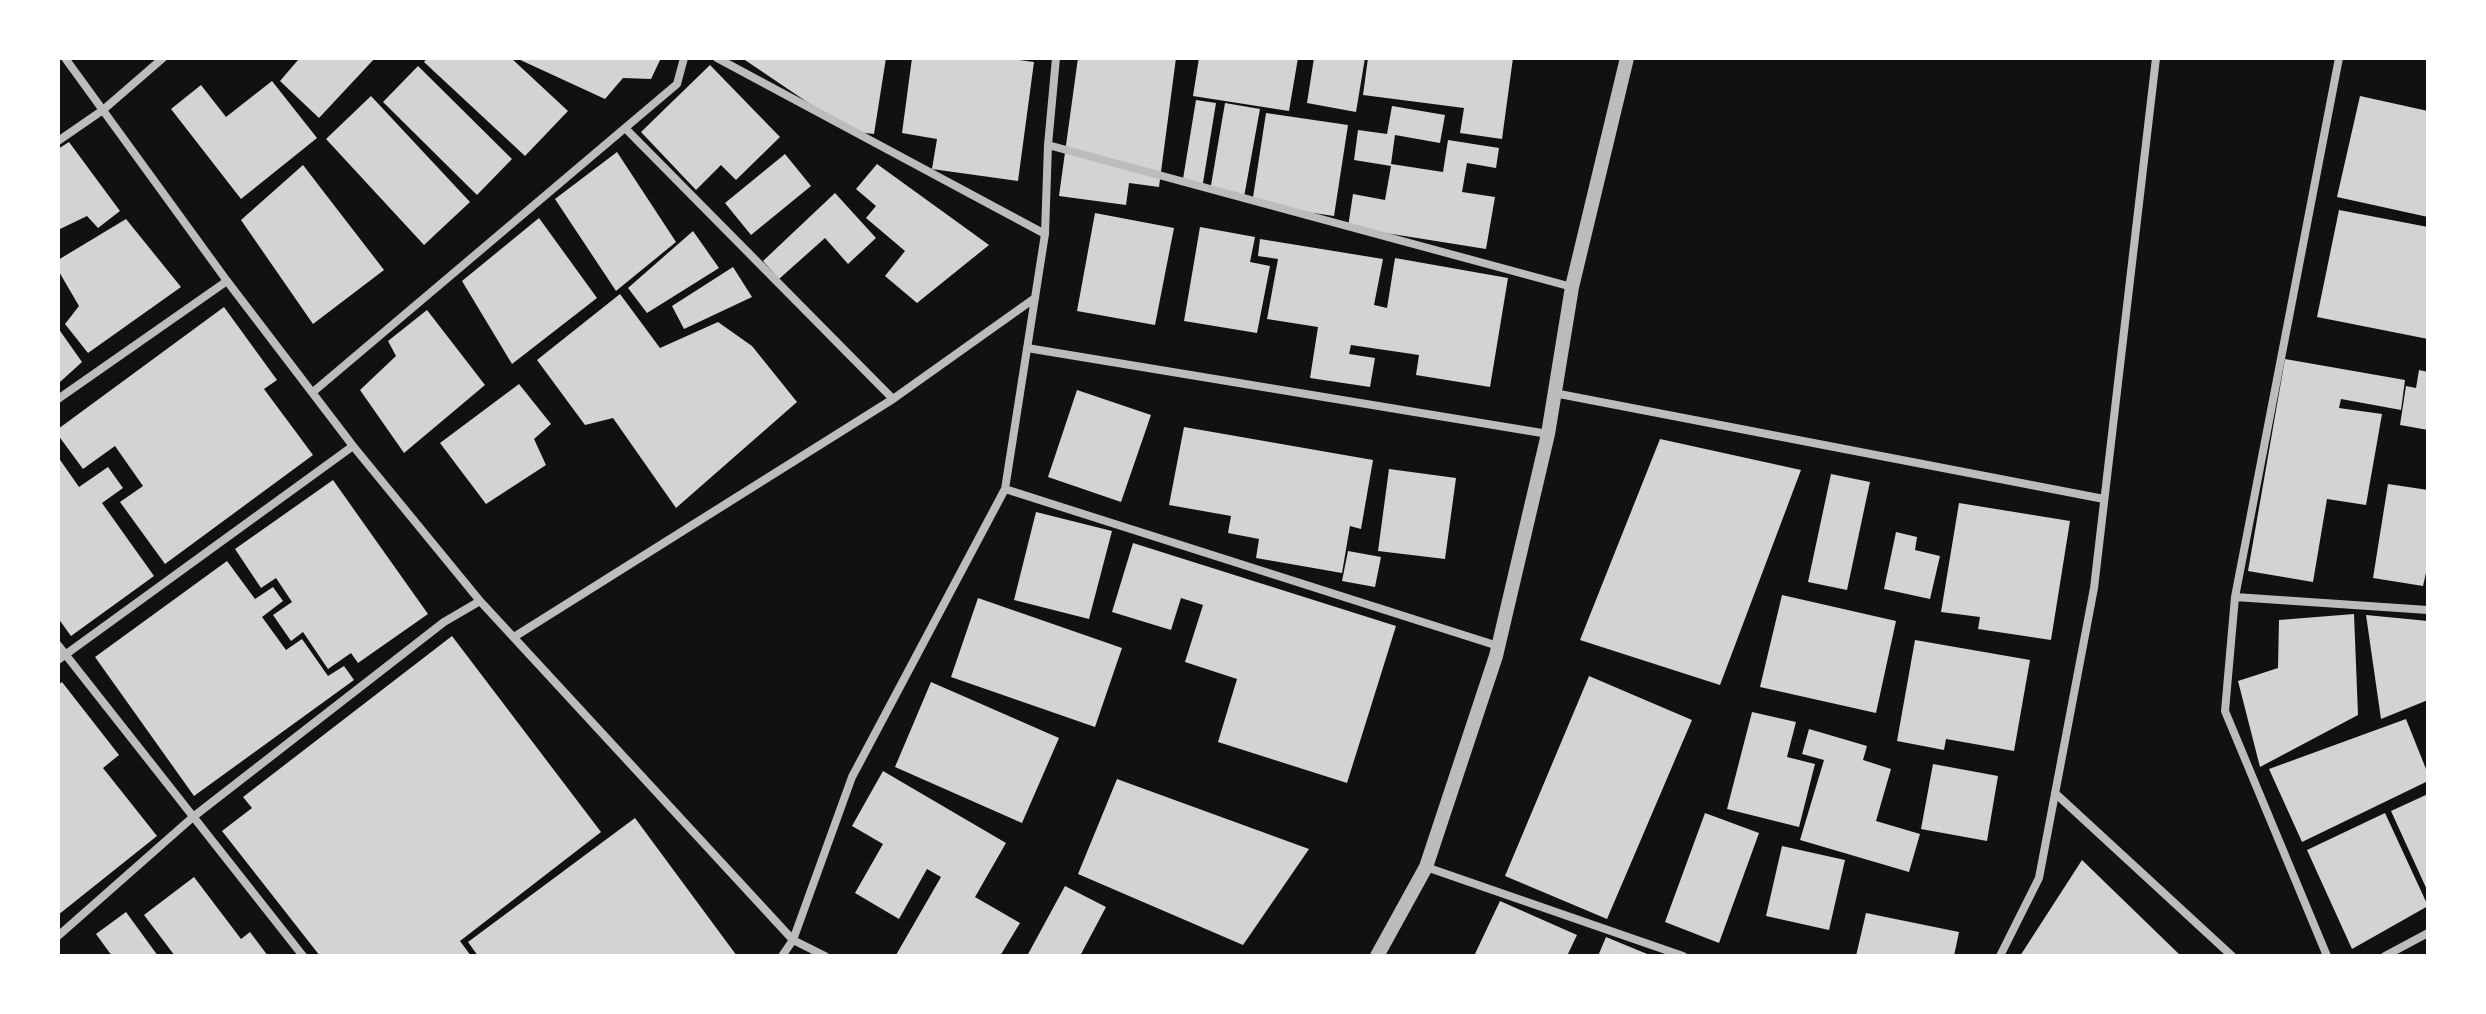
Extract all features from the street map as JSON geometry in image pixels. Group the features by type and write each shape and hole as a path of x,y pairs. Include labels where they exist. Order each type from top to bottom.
{"street":[{"path":"65,58 227,281 353,446 480,601 793,940 825,956"},
{"path":"58,141 103,110 163,58"},
{"path":"313,392 677,84 684,58"},
{"path":"717,58 1045,234"},
{"path":"782,956 793,940 852,777 1005,489 1045,234 1048,145 1056,58"},
{"path":"1377,956 1426,867 1498,646 1548,434 1572,287 1627,58"},
{"path":"2000,956 2039,878 2094,588 2156,58"},
{"path":"2327,956 2225,711 2235,597 2339,58"},
{"path":"625,128 893,399"},
{"path":"1048,145 1572,287"},
{"path":"58,399 227,281"},
{"path":"514,637 893,399 1035,298"},
{"path":"1027,348 1548,434"},
{"path":"1554,393 2104,499"},
{"path":"62,657 353,446"},
{"path":"1005,489 1498,646"},
{"path":"2235,597 2428,610"},
{"path":"58,936 193,817 444,622 480,601"},
{"path":"58,645 62,657 303,956"},
{"path":"2055,793 2232,956"},
{"path":"1426,867 1683,956"},
{"path":"2385,956 2428,933"}],"building":[{"path":"296,58 375,58 319,118 280,81 298,60"},
{"path":"427,58 511,58 568,111 525,156 424,62"},
{"path":"516,58 661,58 651,79 623,78 605,99"},
{"path":"742,58 886,58 874,134 850,131"},
{"path":"912,58 1004,58 1034,62 1018,181 932,169 937,139 902,133"},
{"path":"1078,58 1176,58 1159,187 1129,183 1126,205 1059,196"},
{"path":"1199,58 1298,58 1289,111 1193,96"},
{"path":"1314,58 1365,58 1356,112 1307,103"},
{"path":"1368,58 1513,58 1502,139 1460,133 1464,108 1363,95"},
{"path":"710,65 780,137 736,180 721,165 696,190 641,132"},
{"path":"418,66 512,159 477,195 383,102"},
{"path":"272,81 317,138 241,199 171,109 201,85 226,117"},
{"path":"371,96 470,202 424,245 326,139"},
{"path":"2360,96 2428,111 2428,217 2337,197"},
{"path":"1196,100 1216,103 1202,189 1182,185"},
{"path":"1225,103 1260,109 1244,197 1210,191"},
{"path":"1392,106 1445,115 1440,143 1395,135 1391,164 1443,172 1448,140 1499,148 1496,168 1467,163 1462,192 1495,197 1486,249 1348,227 1353,194 1385,200 1391,166 1354,160 1358,130 1387,134"},
{"path":"1266,113 1348,125 1334,216 1252,204"},
{"path":"69,142 120,211 98,228 87,216 58,230 58,149"},
{"path":"617,152 676,242 616,291 555,199"},
{"path":"785,154 811,186 751,235 725,203"},
{"path":"877,164 989,245 917,303 885,276 905,251 866,218 876,206 856,189"},
{"path":"303,165 384,270 313,324 241,220"},
{"path":"835,193 876,238 848,264 825,238 779,279 763,261"},
{"path":"2339,210 2428,227 2428,339 2317,317"},
{"path":"1095,213 1174,228 1155,325 1077,311"},
{"path":"539,218 597,298 512,364 462,281"},
{"path":"126,219 181,287 88,353 65,324 79,306 58,270 58,260"},
{"path":"1200,227 1255,237 1250,262 1270,266 1257,333 1184,321"},
{"path":"693,231 719,268 647,313 628,288"},
{"path":"1260,239 1383,259 1374,305 1387,308 1395,258 1508,278 1490,387 1416,375 1419,355 1351,345 1349,354 1375,358 1370,387 1310,378 1318,327 1267,319 1278,259 1258,256"},
{"path":"733,267 752,297 684,329 672,306"},
{"path":"620,294 660,348 718,322 752,346 797,402 676,508 613,418 585,425 537,360"},
{"path":"224,307 277,380 264,389 313,455 165,564 120,502 143,486 115,446 83,469 58,435 58,429"},
{"path":"427,310 485,385 404,453 360,390 396,356 388,341"},
{"path":"58,328 82,362 60,382 58,380"},
{"path":"2285,359 2405,380 2401,410 2341,399 2339,408 2382,414 2366,505 2327,499 2313,582 2248,571"},
{"path":"2419,370 2428,372 2428,430 2400,425 2406,386 2416,388"},
{"path":"519,384 551,424 534,439 546,465 486,504 440,443"},
{"path":"1077,390 1151,415 1121,502 1048,477"},
{"path":"1184,427 1373,460 1361,529 1350,526 1342,573 1256,558 1259,539 1228,533 1231,516 1169,505"},
{"path":"1660,439 1801,470 1720,685 1580,640"},
{"path":"58,457 79,487 108,467 123,488 102,503 154,576 71,636 58,618"},
{"path":"1389,469 1456,478 1445,559 1378,551"},
{"path":"1831,474 1870,482 1847,590 1808,582"},
{"path":"333,480 428,614 358,663 351,653 328,669 303,632 291,641 273,615 292,602 276,578 261,588 235,549"},
{"path":"2388,484 2428,490 2428,564 2423,586 2373,578"},
{"path":"1959,503 2070,521 2051,640 1978,629 1980,617 1941,612"},
{"path":"1036,512 1112,531 1089,619 1014,600"},
{"path":"1896,532 1917,537 1915,550 1940,556 1930,599 1884,589"},
{"path":"1133,543 1396,626 1347,783 1218,742 1237,679 1185,662 1203,605 1181,598 1171,630 1112,612"},
{"path":"1348,551 1381,557 1375,587 1342,581"},
{"path":"227,561 255,599 273,587 283,601 262,617 286,650 302,639 328,676 344,666 354,680 194,796 95,657"},
{"path":"1782,595 1896,621 1876,713 1760,687"},
{"path":"978,598 1122,648 1095,727 951,677"},
{"path":"2354,614 2358,715 2260,767 2238,681 2278,668 2279,620"},
{"path":"2366,615 2428,621 2428,700 2381,719"},
{"path":"452,636 601,832 460,941 471,956 320,956 222,831 252,808 243,797"},
{"path":"1915,640 2030,660 2014,751 1946,739 1944,750 1897,741"},
{"path":"1589,676 1692,720 1607,919 1505,876"},
{"path":"62,682 119,755 103,768 157,836 58,915 58,685"},
{"path":"931,682 1059,738 1022,823 895,767"},
{"path":"1752,712 1796,722 1787,757 1815,764 1799,827 1727,809"},
{"path":"2406,719 2428,781 2302,842 2269,769"},
{"path":"1809,729 1867,746 1863,760 1891,769 1876,821 1920,834 1909,872 1800,840 1824,760 1802,754"},
{"path":"1933,764 1998,776 1987,841 1921,829"},
{"path":"883,771 1006,843 975,897 1020,923 1000,956 896,955 941,877 927,869 899,919 855,893 883,844 852,826"},
{"path":"1117,779 1309,849 1243,945 1078,874"},
{"path":"2428,794 2428,892 2391,811"},
{"path":"1705,813 1759,833 1719,943 1665,922"},
{"path":"2385,813 2428,906 2352,949 2307,850"},
{"path":"635,818 737,956 478,956 468,942"},
{"path":"1782,846 1845,860 1829,930 1766,916"},
{"path":"2082,860 2181,956 2020,956"},
{"path":"194,877 241,939 250,932 268,956 175,956 144,915"},
{"path":"1065,886 1106,907 1080,956 1027,956"},
{"path":"1500,901 1577,935 1567,956 1474,956"},
{"path":"126,912 158,956 112,956 96,934"},
{"path":"1866,913 1959,932 1954,956 1856,956"},
{"path":"1606,937 1652,956 1598,956"}]}
